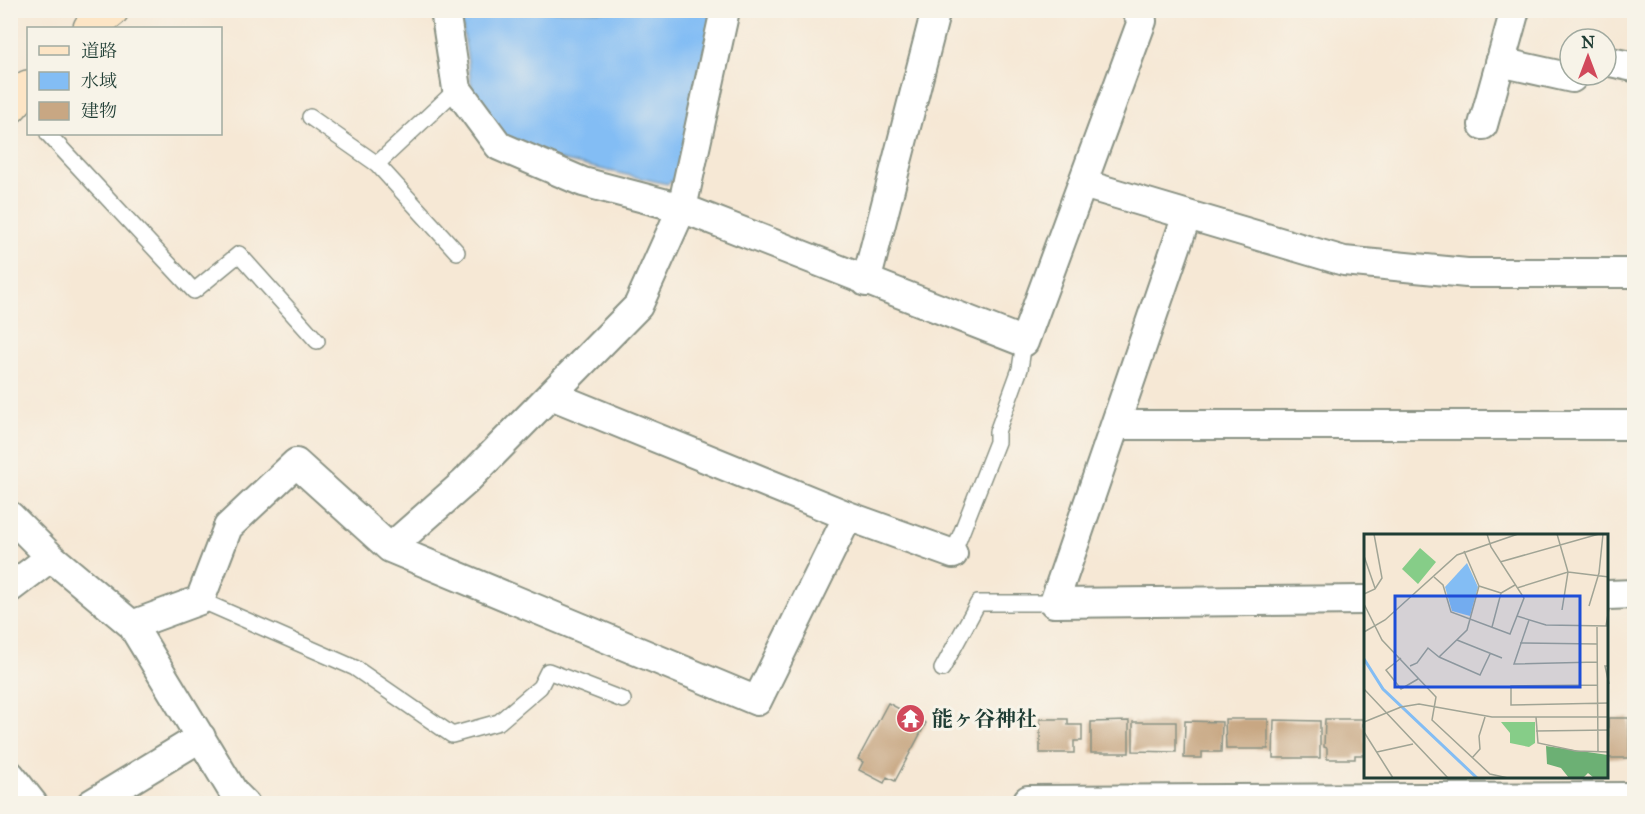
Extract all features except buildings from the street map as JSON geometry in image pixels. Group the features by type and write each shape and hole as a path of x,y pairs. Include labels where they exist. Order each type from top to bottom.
{"street":[{"path":"445,10 457,89 499,146 583,182 682,208 1024,342 1142,21 1136,10"},
{"path":"390,548 465,482 638,306 682,208 725,10"},
{"path":"866,282 936,10"},
{"path":"1483,125 1515,10"},
{"path":"1500,62 1558,75"},
{"path":"1618,64 1635,68"},
{"path":"1083,184 1344,261 1467,273 1635,273"},
{"path":"1187,215 1054,603 1364,600"},
{"path":"551,395 848,516 953,554"},
{"path":"1116,425 1635,425"},
{"path":"132,625 200,600 228,527 296,463 390,548 757,701 848,516"},
{"path":"10,516 51,557 132,625 234,793 245,804"},
{"path":"10,588 51,557"},
{"path":"1609,595 1635,594"},
{"path":"91,804 201,737"},
{"path":"10,775 33,804"},
{"path":"1028,804 1028,800 1635,797"}],"lane":[{"path":"377,164 457,89"},
{"path":"310,117 377,164 457,252"},
{"path":"49,135 194,291 239,254 317,341"},
{"path":"953,554 997,442 997,432 1020,369 1024,342"},
{"path":"200,600 355,668 452,735 499,722 540,687 548,671 624,700"},
{"path":"942,669 978,603 1054,603"}],"water":[{"path":"460,11 715,11 679,177 667,184 542,156 507,139 474,102"}],"place":[{"name":"能ヶ谷神社","path":"911,719"}]}
